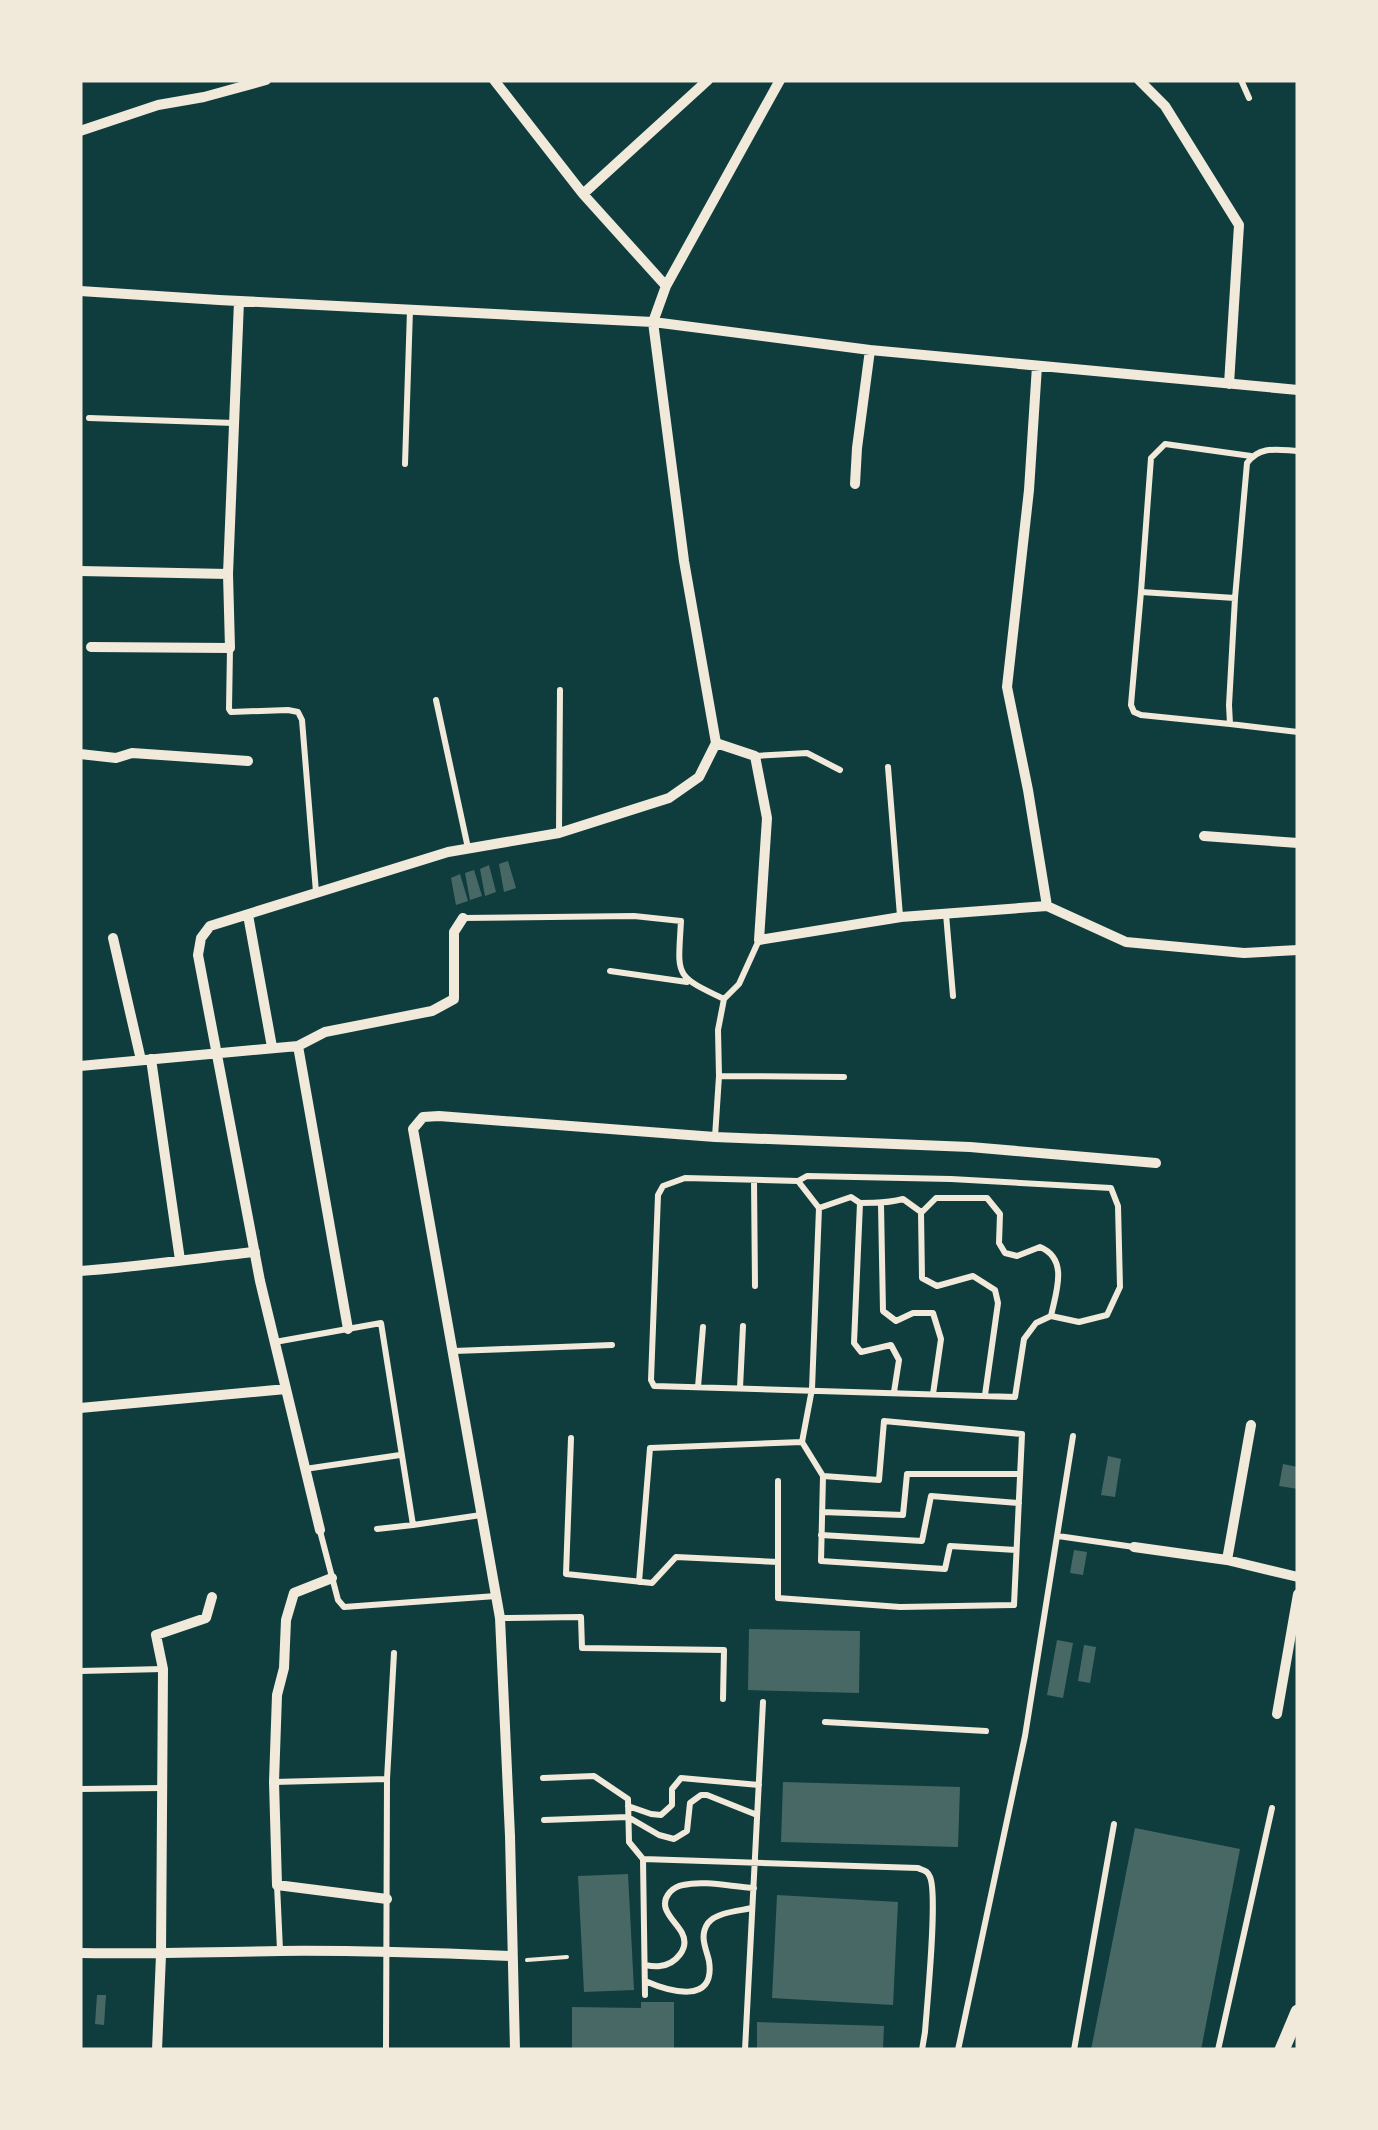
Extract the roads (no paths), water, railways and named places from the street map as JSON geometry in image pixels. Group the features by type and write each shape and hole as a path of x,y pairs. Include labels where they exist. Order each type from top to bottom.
{"street":[{"path":"80,130 158,105 266,80"},
{"path":"494,80 583,194 666,286"},
{"path":"583,194 708,80"},
{"path":"320,1530 255,1252 198,955 200,938 210,926 316,892 468,848 558,833 670,798 699,777 716,742 684,561 653,322 666,286 780,80"},
{"path":"1139,80 1164,106 1239,226 1229,384"},
{"path":"80,291 653,322 870,350 1298,390"},
{"path":"90,647 230,648 228,574 239,301"},
{"path":"855,484 870,350"},
{"path":"1037,366 1030,490 1007,687 1047,906"},
{"path":"80,571 228,574"},
{"path":"716,742 756,756 767,818 759,940 900,917 1047,906 1126,942 1244,953 1298,950"},
{"path":"80,754 116,758 132,753 248,761"},
{"path":"1204,836 1298,843"},
{"path":"248,916 272,1048"},
{"path":"80,1066 298,1046 325,1032 432,1010 454,998 454,932 463,918"},
{"path":"113,938 146,1059 180,1260"},
{"path":"298,1046 348,1329"},
{"path":"515,2050 500,1618 413,1129 423,1117 439,1116 715,1137 970,1146 1156,1164"},
{"path":"80,1270 255,1252"},
{"path":"80,1408 286,1389"},
{"path":"1227,1560 1251,1425"},
{"path":"1134,1547 1227,1560 1298,1577"},
{"path":"332,1578 294,1593 286,1620 284,1668 277,1695 274,1782 277,1885 387,1900"},
{"path":"1277,1714 1298,1594"},
{"path":"157,2050 162,1669 156,1635 206,1618 212,1597"},
{"path":"80,1953 388,1952 512,1959"},
{"path":"1282,2050 1298,2012"}],"lane":[{"path":"1241,80 1249,98"},
{"path":"405,464 410,310"},
{"path":"89,418 234,423"},
{"path":"1252,456 1164,444 1152,458 1131,706 1141,714 1298,732"},
{"path":"1230,724 1234,598 1247,463 1264,449 1298,451"},
{"path":"1141,592 1234,598"},
{"path":"230,648 231,712 288,710 298,712 302,720 316,892"},
{"path":"558,833 560,690"},
{"path":"436,700 468,848"},
{"path":"756,756 807,753 840,770"},
{"path":"888,767 900,917"},
{"path":"946,914 953,996"},
{"path":"463,918 634,916 680,921 678,964 688,982"},
{"path":"715,1137 718,1030 724,999 739,984 759,940"},
{"path":"610,971 688,982 724,999"},
{"path":"719,1076 844,1077"},
{"path":"808,1176 916,1178 1110,1188 1118,1206 1120,1287 1107,1315 1079,1322 1051,1316 1036,1323 1024,1338 1015,1396 654,1386 651,1380 658,1196 664,1186 685,1178 754,1180 798,1181 808,1176"},
{"path":"754,1180 755,1286"},
{"path":"798,1181 819,1208 812,1390 802,1442 823,1476 821,1561 945,1569 950,1546 1016,1550"},
{"path":"819,1208 851,1196 860,1203 881,1204 903,1198 922,1212"},
{"path":"986,1395 998,1304 994,1290 973,1276 937,1286 922,1278 922,1212 936,1198 987,1198 1000,1214 999,1243 1004,1253 1017,1256 1040,1247 1050,1252 1060,1270 1051,1316"},
{"path":"860,1203 854,1343 861,1352 891,1345 899,1360 894,1392"},
{"path":"881,1204 883,1311 896,1321 913,1313 932,1314 941,1339 933,1394"},
{"path":"275,1342 380,1323 413,1525"},
{"path":"740,1388 743,1326"},
{"path":"698,1387 703,1327"},
{"path":"454,1351 612,1345"},
{"path":"778,1481 778,1598 900,1607 1014,1605 1022,1434 884,1421 879,1480 823,1476"},
{"path":"958,2050 1025,1736 1073,1436"},
{"path":"571,1438 566,1574 652,1583 676,1557 778,1562"},
{"path":"638,1582 650,1448 802,1442"},
{"path":"305,1470 400,1454"},
{"path":"822,1512 904,1515 907,1474 1020,1474"},
{"path":"821,1535 922,1541 931,1496 1018,1503"},
{"path":"377,1529 482,1515"},
{"path":"320,1530 338,1600 344,1607 496,1596"},
{"path":"1058,1536 1134,1547"},
{"path":"500,1618 581,1617 582,1648 724,1650 723,1699"},
{"path":"386,2050 387,1778 394,1653"},
{"path":"80,1671 162,1669"},
{"path":"745,2050 763,1702"},
{"path":"825,1722 986,1731"},
{"path":"543,1778 594,1776 628,1799 629,1842 643,1859 645,1995"},
{"path":"274,1782 387,1778"},
{"path":"628,1806 661,1815 672,1805 672,1789 681,1778 759,1785"},
{"path":"80,1789 162,1788"},
{"path":"544,1820 628,1817 674,1839 686,1831 690,1803 707,1794 757,1815"},
{"path":"1218,2050 1272,1808"},
{"path":"1074,2050 1114,1824"},
{"path":"643,1859 926,1871 932,1879 932,1914 922,2050"},
{"path":"645,1966 662,1966 672,1961 684,1946 685,1938 664,1905 676,1887 696,1884 754,1888"},
{"path":"277,1885 280,1951"},
{"path":"645,1981 677,1992 698,1990 709,1972 703,1942 709,1922 716,1916 752,1908"}]}
